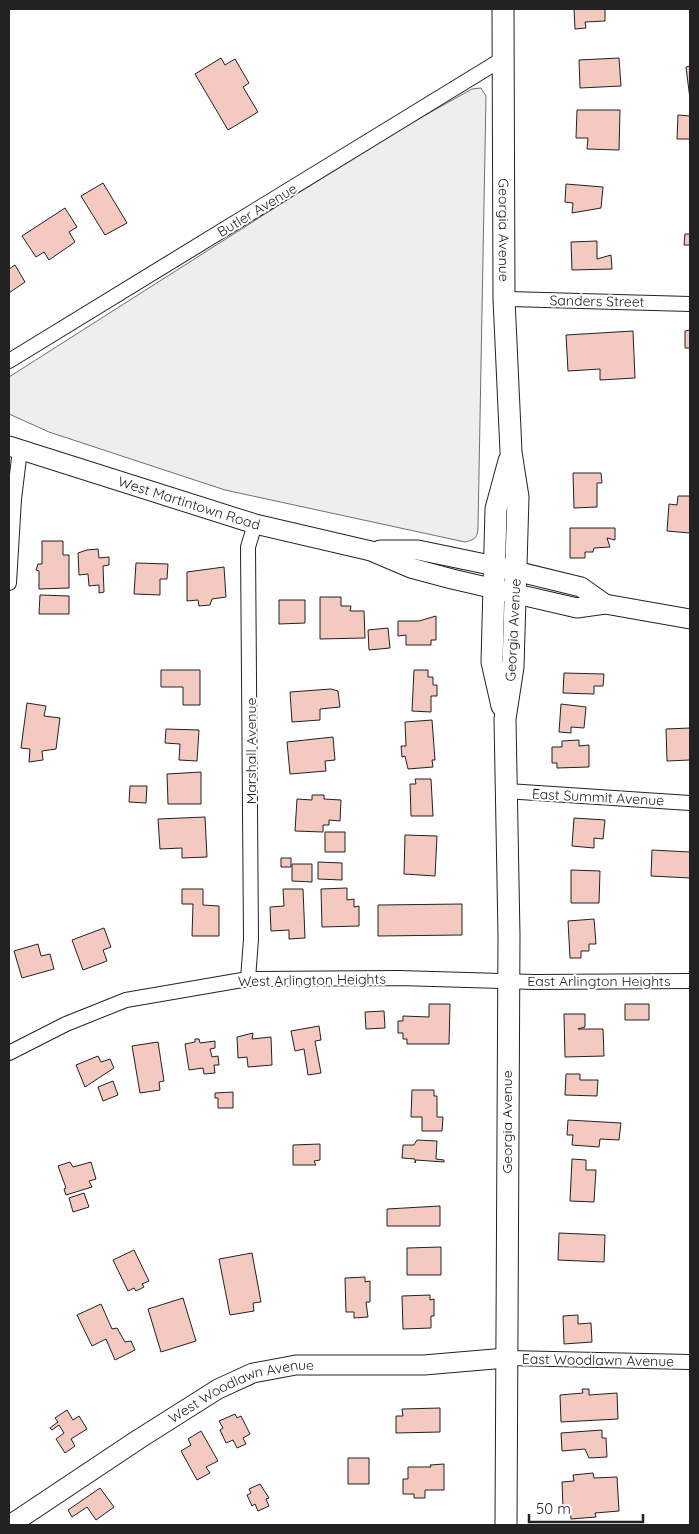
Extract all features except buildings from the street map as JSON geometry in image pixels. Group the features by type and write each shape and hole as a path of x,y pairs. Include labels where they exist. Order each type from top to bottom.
{"main road":[{"name":"Georgia Avenue","path":"503,9 504,299 511,452 518,497 513,667 505,719 508,980 506,1525"},
{"name":"West Martintown Road","path":"14,448 255,524 372,550 411,568 577,608 604,604"},
{"name":"Georgia Avenue","path":"505,719 492,662 496,509 511,452"},
{"name":"West Martintown Road","path":"372,550 418,550 495,566 581,587 604,604"},
{"path":"604,604 690,620"},
{"name":"West Woodlawn Avenue","path":"10,1524 138,1439 218,1389 253,1373 296,1365 424,1365 506,1358"}],"street":[{"name":"Butler Avenue","path":"9,361 504,58"},
{"name":"Sanders Street","path":"504,299 690,304"},
{"path":"9,583 14,499 14,448"},
{"name":"Marshall Avenue","path":"248,979 252,939 248,547 255,524"},
{"name":"East Summit Avenue","path":"506,791 690,803"},
{"name":"West Arlington Heights","path":"9,1053 74,1020 126,1000 248,979 508,980"},
{"name":"East Arlington Heights","path":"508,980 535,982 690,981"},
{"name":"East Woodlawn Avenue","path":"506,1358 690,1362"}],"shaded area":[{"path":"481,88 486,96 478,527 477,536 474,539 465,542 225,490 49,432 9,414 9,377 386,137 472,89"}]}
